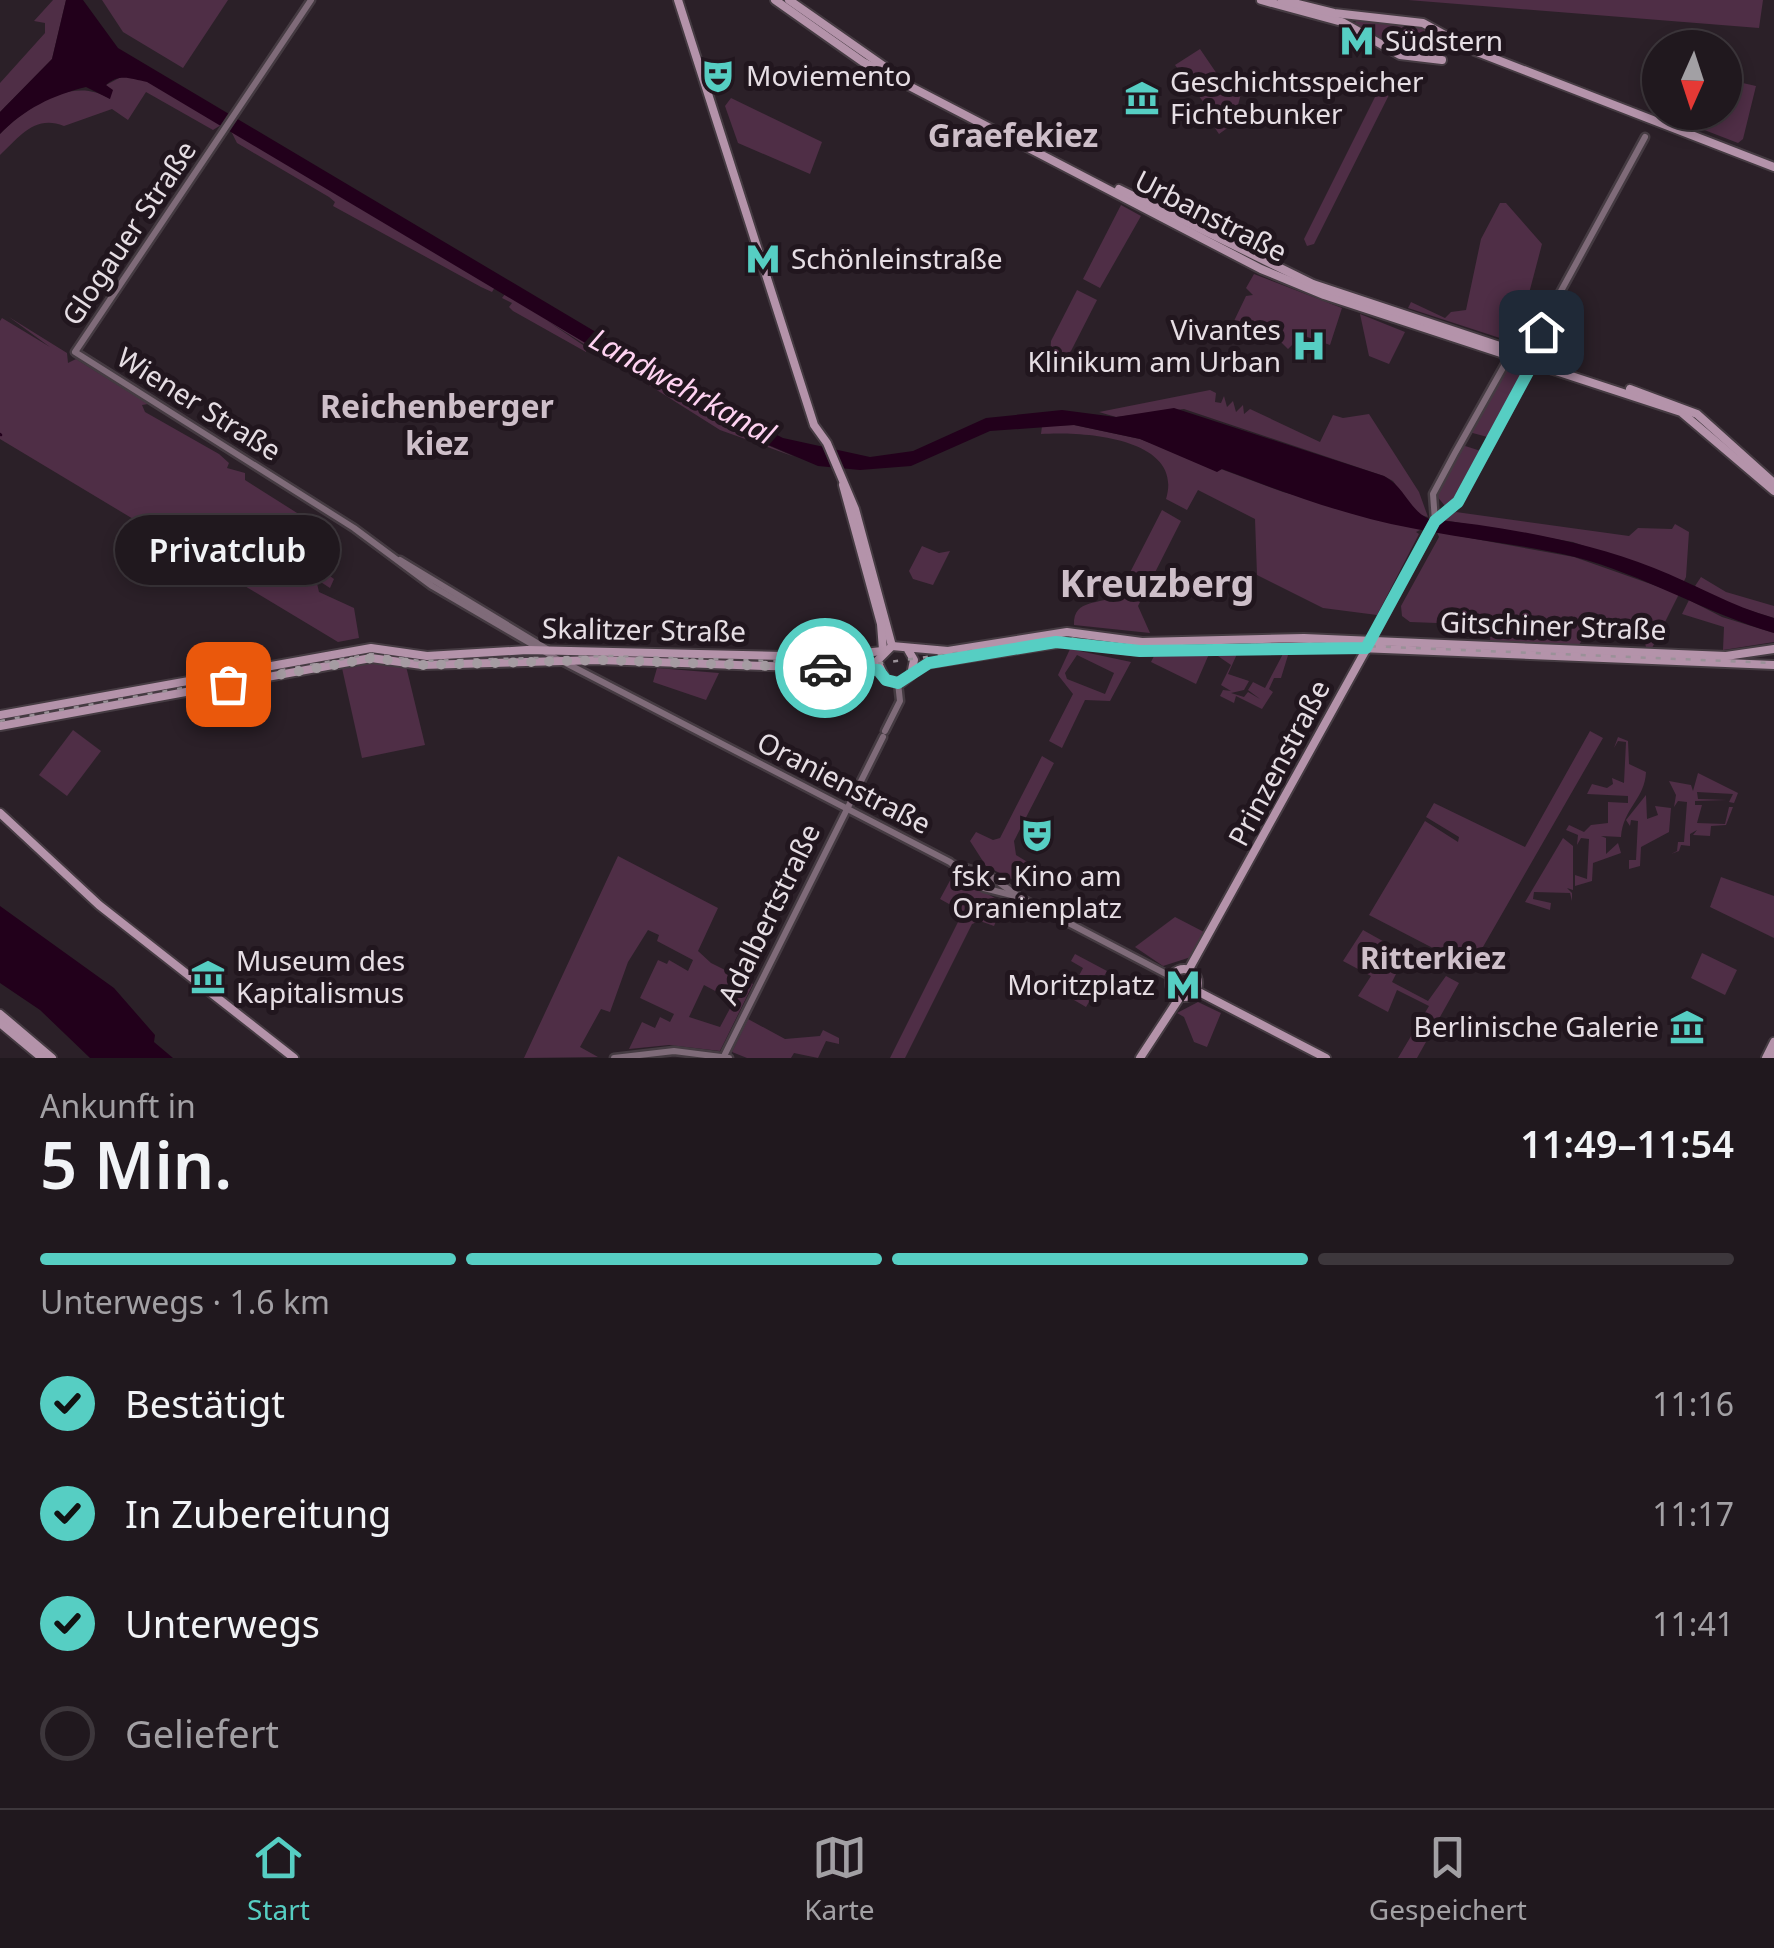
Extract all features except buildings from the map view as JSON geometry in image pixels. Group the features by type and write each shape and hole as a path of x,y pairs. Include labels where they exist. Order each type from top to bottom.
{"main road":[{"path":"680,0 813,422 830,450 850,503 886,649 878,670 886,680 898,683 923,664 949,656"},
{"path":"1260,0 1338,17 1403,18 1774,167"},
{"path":"1282,0 1338,17 1394,52 1438,60"},
{"name":"Urbanstraße","path":"784,1 855,52 1260,269 1316,292 1662,402"},
{"path":"1350,26 1355,15"},
{"path":"1662,402 1705,420 1774,483"},
{"path":"1662,402 1697,422 1774,492"},
{"name":"Gitschiner Straße","path":"949,656 1066,637 1154,646 1368,645 1719,656 1774,650"},
{"name":"Gitschiner Straße","path":"1368,645 1774,665"},
{"name":"Prinzenstraße","path":"1192,970 1368,645"},
{"name":"Skalitzer Straße","path":"0,726 375,648 430,656 549,650 812,657 886,649"},
{"path":"886,649 906,648 949,656"},
{"path":"906,648 914,660 913,671"},
{"path":"405,653 409,664"},
{"name":"Skalitzer Straße","path":"0,715 338,658 376,658 409,664 560,660 878,670"},
{"path":"0,813 109,913 293,1058"},
{"path":"1144,1055 1177,996 1170,976 1192,970 1197,990"},
{"path":"1177,996 1197,990 1326,1058"},
{"path":"0,1014 52,1058"},
{"path":"0,1022 42,1058"},
{"path":"1771,1057 1774,1042"}],"street":[{"name":"Glogauer Straße","path":"75,352 311,0"},
{"path":"1544,324 1512,353 1435,490 1437,517 1451,509 1534,360 1544,324 1644,136"},
{"name":"Wiener Straße","path":"75,352 560,660"},
{"path":"1433,502 1451,509"},
{"name":"Prinzenstraße","path":"1368,645 1437,517"},
{"name":"Wiener Straße","path":"399,559 412,573 537,650 560,660"},
{"name":"Oranienstraße","path":"560,660 954,864 989,874 1019,897 1170,976"},
{"name":"Adalbertstraße","path":"726,1058 901,700 898,683"},
{"name":"Oranienstraße","path":"954,864 984,888 1019,897"},
{"path":"614,1058 674,1051 726,1058"}],"shaded area":[{"path":"53,0 66,0 52,59 0,112 0,83 45,33 45,23 34,21"},
{"path":"102,0 228,0 183,68 123,32"},
{"path":"1408,0 1763,0 1759,28"},
{"path":"1357,19 1420,25 1438,34 1433,56 1399,51 1354,25"},
{"path":"1200,49 1230,93 1242,90 1233,124 1219,134 1204,112 1208,108 1175,65"},
{"path":"1392,74 1396,81 1314,244 1307,246 1304,239 1386,75"},
{"path":"123,76 147,81 221,125 213,130 146,92 128,120 112,109 64,126 36,125 0,155 0,134 37,104 81,90 110,99 106,85"},
{"path":"1742,83 1756,86 1743,139 1738,143 1704,130 1742,130"},
{"path":"731,98 822,142 810,174 738,143 725,106"},
{"path":"231,131 495,287 492,292 333,206 335,202 329,197 237,143"},
{"path":"1500,203 1506,203 1542,244 1527,301 1541,309 1530,328 1506,340 1408,308 1411,302 1445,318 1451,312 1466,310 1481,239"},
{"path":"1121,205 1141,216 1100,288 1083,279"},
{"path":"1254,274 1342,308 1330,345 1302,335 1288,349 1273,334 1234,321 1246,296 1253,295 1246,288"},
{"path":"1077,290 1097,300 1071,351 1049,371 1051,341"},
{"path":"505,294 728,428 795,457 720,430 546,320 586,347 586,352 513,311 509,307 512,303 502,298"},
{"path":"1360,314 1405,332 1389,364 1369,356"},
{"path":"9,317 67,353 68,363 76,359 148,404 142,405 145,412 219,454 229,463 227,468 245,473 245,480 305,518 296,524 316,557 313,564 334,579 330,588 316,579 319,592 354,608 359,638 338,642 0,439 0,321 2,318 50,347"},
{"path":"1507,363 1529,370 1491,438 1469,432"},
{"path":"1210,390 1216,393 1215,402 1221,403 1224,396 1227,407 1233,401 1236,412 1243,405 1244,414 1250,409 1320,442 1333,415 1343,418 1369,414 1419,492 1428,517 1417,514 1393,481 1384,476 1184,409 1116,417 1099,412"},
{"path":"1074,425 1140,439 1283,492 1422,529 1416,532 1419,534 1377,615 1323,608 1257,575 1255,519 1198,490 1187,510 1166,499 1168,478 1160,462 1145,450 1103,437 1041,434 1042,426"},
{"path":"1462,445 1484,452 1459,497 1445,506 1436,495"},
{"path":"1162,510 1181,521 1138,606 1150,633 1074,625 1083,606 1119,594"},
{"path":"1456,512 1629,536 1638,528 1672,529 1675,524 1689,532 1686,577 1684,581 1573,542 1443,520"},
{"path":"1437,532 1574,557 1679,594 1652,648 1646,647 1641,628 1591,625 1579,645 1490,641 1491,625 1410,622 1402,616 1401,606 1439,537"},
{"path":"922,546 939,553 950,551 933,585 913,579 909,571"},
{"path":"1701,577 1726,592 1774,606 1774,618 1726,603 1695,586"},
{"path":"1689,600 1722,617 1774,633 1774,642 1723,650 1724,627 1682,614"},
{"path":"1070,649 1131,662 1110,701 1085,700 1062,748 1049,741 1073,694 1058,675","holes":["1077,655 1114,673 1105,694 1067,679 1065,673"]},
{"path":"1284,652 1289,652 1281,678 1274,678 1269,689 1273,692 1262,709 1236,696 1234,703 1220,696 1223,690 1231,691 1221,685 1231,665 1215,654 1237,654 1228,674 1249,681 1244,690 1231,693 1244,697 1248,692 1260,699 1248,690 1253,682 1265,688"},
{"path":"1209,654 1196,684 1151,662 1154,656"},
{"path":"370,662 406,666 425,745 362,758 342,668"},
{"path":"657,668 719,673 706,700 653,682"},
{"path":"73,730 101,751 67,796 39,775"},
{"path":"1590,731 1603,738 1468,973 1454,965 1456,960 1369,915 1425,821 1458,842 1459,837 1426,817 1434,803 1525,847"},
{"path":"1618,737 1628,741 1629,764 1646,772 1645,781 1621,837 1601,836 1606,838 1606,854 1618,843 1621,853 1593,863 1592,881 1575,886 1575,875 1587,879 1589,839 1581,838 1577,845 1578,835 1566,830 1569,825 1584,832 1591,825 1608,823 1608,802 1628,803 1628,796 1587,794 1592,784 1607,788 1613,784 1612,778 1624,783 1626,742 1618,741 1614,748"},
{"path":"1042,756 1054,763 1014,841 1016,855 1029,863 1019,883 986,866 970,841 976,832 993,840 1000,838"},
{"path":"1698,773 1738,793 1734,803 1729,802 1733,794 1697,792 1698,799 1727,800 1695,801 1695,805 1702,805 1697,823 1725,824 1729,807 1733,807 1726,825 1711,826 1710,836 1693,835 1697,830 1690,834 1690,846 1681,845 1679,851 1671,854 1677,851 1678,842 1684,842 1687,802 1678,801 1674,807 1676,795 1669,781 1691,785 1693,791"},
{"path":"1646,795 1647,819 1658,815 1655,806 1671,808 1669,832 1641,847 1640,866 1629,869 1629,860 1636,860 1638,821 1631,820 1630,826 1626,820"},
{"path":"1563,838 1573,846 1573,890 1567,888 1572,893 1572,901 1570,893 1534,892 1533,899 1551,903 1550,910 1525,902"},
{"path":"618,856 718,908 698,951 711,963 753,984 720,1051 669,1045 629,1049 642,1022 655,1028 660,1017 670,1022 674,1014 640,998 658,960 667,964 669,960 688,971 693,960 657,941 659,935 648,930 628,962 610,1012 601,1009 580,1047 598,1057 524,1058","holes":["704,985 734,1001 720,1027 689,1017"]},
{"path":"953,875 1004,903 994,926 980,921 972,924 905,1058 890,1058 960,918 958,909 940,899"},
{"path":"1721,877 1774,896 1774,938 1710,907"},
{"path":"1175,917 1204,932 1191,957 1163,966 1135,947"},
{"path":"1363,930 1406,954 1392,982 1428,1001 1446,976 1459,983 1417,1058 1398,1058 1429,1006 1397,990 1388,1012 1358,996 1371,976 1343,961"},
{"path":"1702,953 1737,970 1725,995 1691,978"},
{"path":"1075,954 1107,971 1086,1007 1055,989 1060,981 1073,987 1083,968 1071,961"},
{"path":"1198,1002 1221,1013 1207,1047 1194,1042 1184,1017 1177,1013"},
{"path":"748,1019 785,1039 820,1036 823,1030 839,1038 839,1044 826,1041 818,1058 794,1053 791,1058 747,1058 732,1052"}],"water":[{"name":"Landwehrkanal","path":"66,0 83,0 118,48 727,410 783,438 870,457 913,451 986,418 1062,410 1116,417 1174,408 1384,476 1429,519 1543,536 1654,568 1774,618 1774,633 1575,557 1363,517 1222,469 1217,472 1140,439 1074,425 990,431 911,466 860,470 818,466 728,428 147,82 126,78 111,81 106,85 113,90 110,99 86,87 62,94 29,110 0,134 0,112 52,59"},
{"path":"0,906 114,988 155,1035 154,1042 173,1058 90,1058 40,1010 0,983"}],"railway":[{"path":"0,721 371,654 421,661 611,656 874,664 1067,638 1135,647 1319,644 1774,663"}],"way so far":[{"path":"228,684 373,658 422,665 600,660 825,668"}],"place":[{"name":"Südstern","path":"1357,41"},
{"name":"Moviemento","path":"718,76"},
{"name":"Geschichtsspeicher Fichtebunker","path":"1142,98"},
{"name":"Schönleinstraße","path":"763,259"},
{"name":"Vivantes Klinikum am Urban","path":"1309,346"},
{"name":"Privatclub","path":"228,684"},
{"name":"fsk - Kino am Oranienplatz","path":"1037,835"},
{"name":"Museum des Kapitalismus","path":"208,977"},
{"name":"Moritzplatz","path":"1183,985"},
{"name":"Berlinische Galerie","path":"1687,1027"}],"district":[{"name":"Graefekiez","path":"1013,136"},
{"name":"Reichenberger kiez","path":"437,426"},
{"name":"Kreuzberg","path":"1157,584"},
{"name":"Ritterkiez","path":"1433,959"}],"route":[{"path":"825,668 878,670 886,680 898,683 923,664 1056,642 1140,651 1290,646 1366,648 1435,521 1458,502 1533,363 1541,332"}]}
